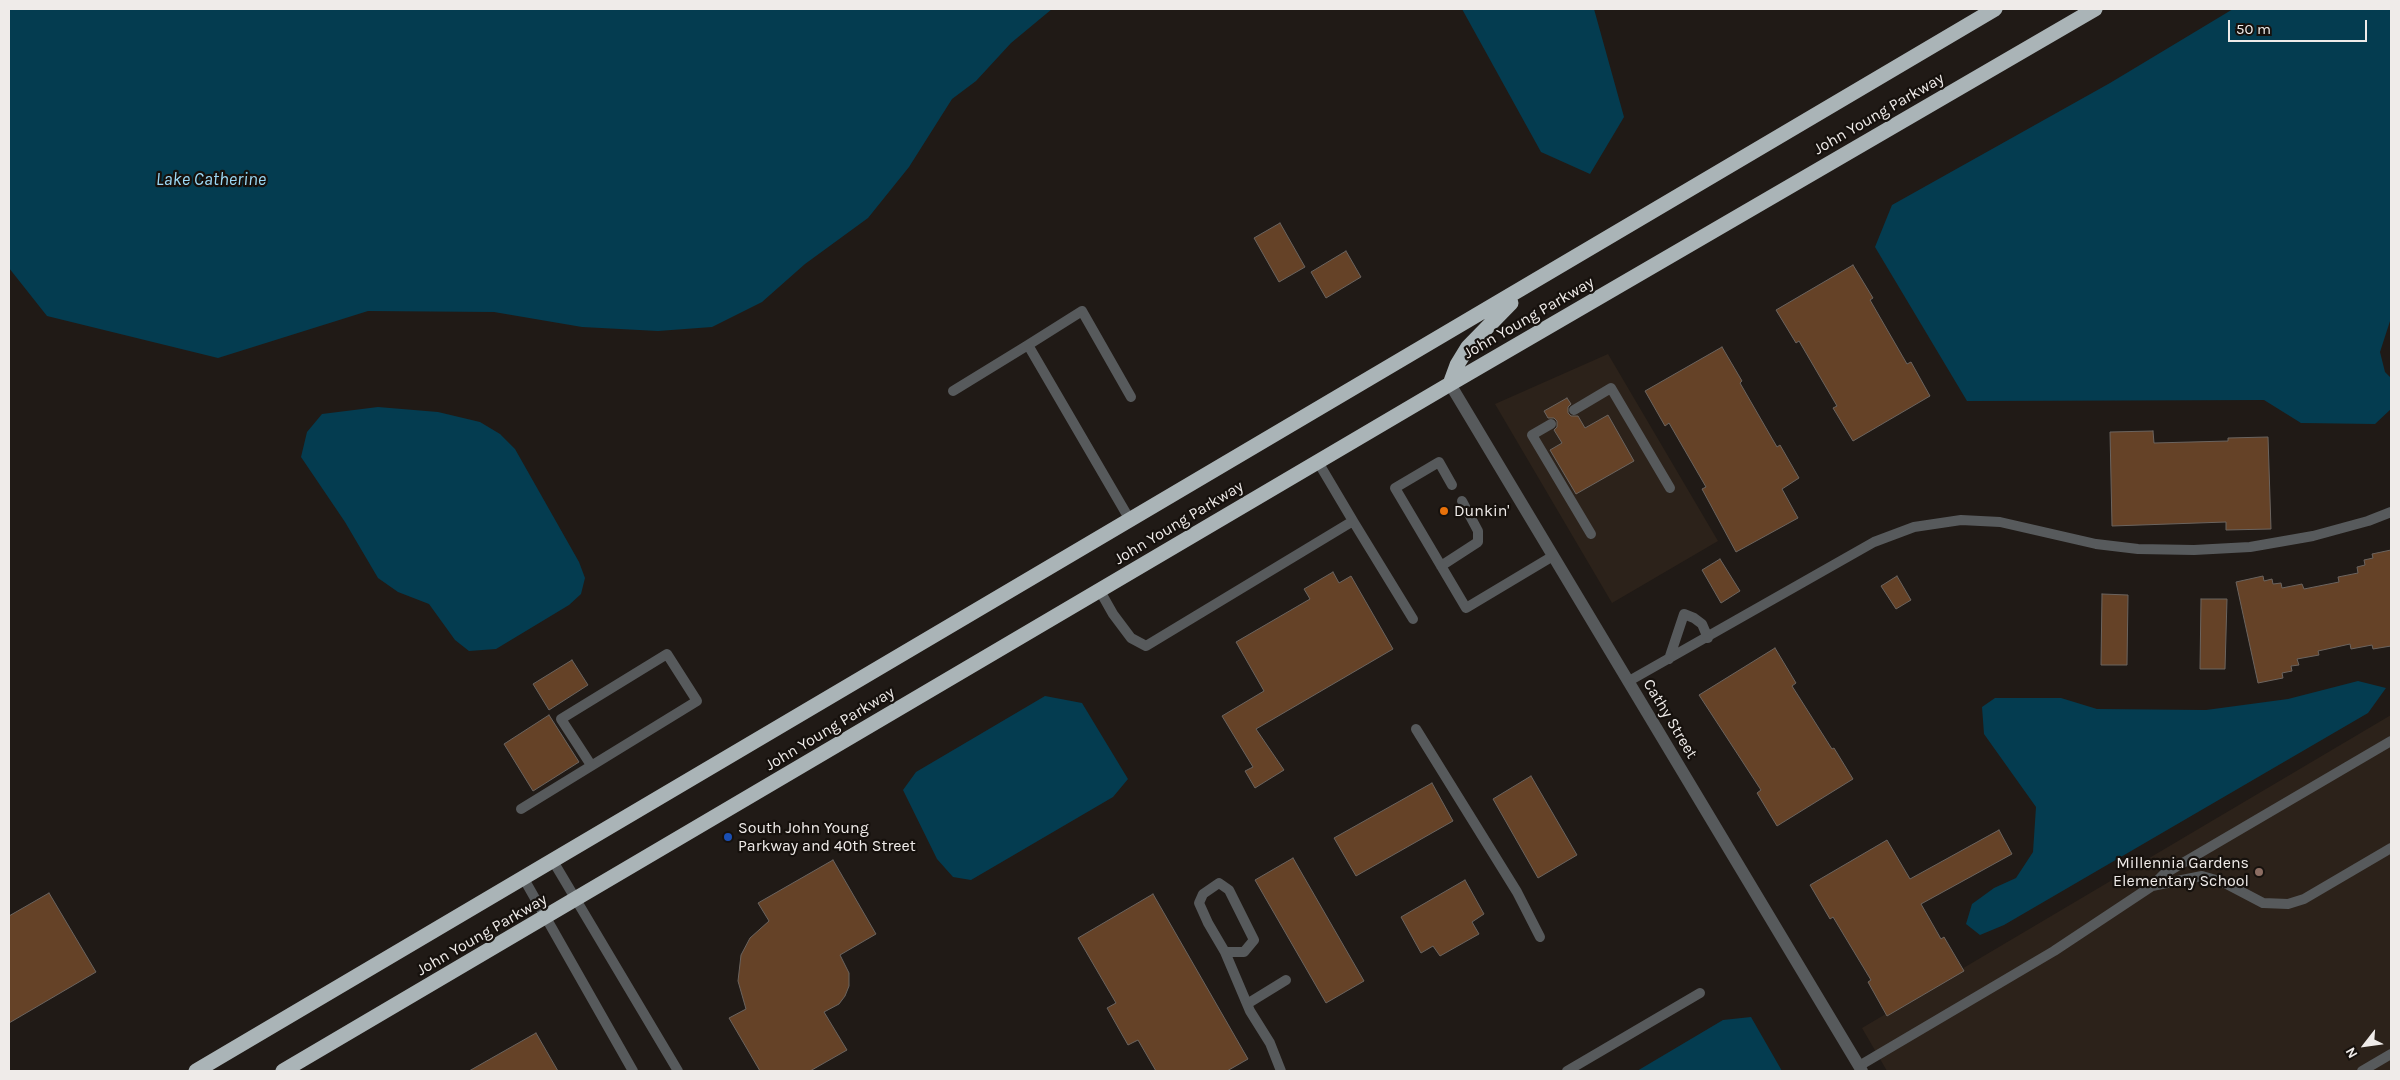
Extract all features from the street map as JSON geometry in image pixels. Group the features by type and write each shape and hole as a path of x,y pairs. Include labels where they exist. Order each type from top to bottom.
{"highway":[{"name":"John Young Parkway","path":"196,1071 1995,9"},
{"name":"John Young Parkway","path":"285,1071 1450,384 2095,9"},
{"path":"1450,384 1456,365 1468,347 1496,316 1536,280"}],"street":[{"name":"Cathy Street","path":"1450,384 1860,1069"}],"lane":[{"path":"954,391 1082,311 1132,397"},
{"path":"1028,345 1130,520"},
{"path":"1574,410 1611,388 1670,488"},
{"path":"1551,424 1532,435 1591,534"},
{"path":"1318,462 1413,619"},
{"path":"1452,484 1439,462 1395,488 1466,608 1553,556"},
{"path":"1441,566 1478,542 1478,531 1462,501"},
{"path":"1629,682 1874,542 1914,527 1960,520 2000,522 2096,544 2138,549 2194,550 2250,547 2313,536 2368,521 2391,512"},
{"path":"1100,591 1113,614 1131,638 1146,646 1353,520"},
{"path":"1669,659 1684,614 1702,624 1708,638"},
{"path":"521,809 697,701 667,654 561,719 591,765"},
{"path":"1416,729 1516,892 1540,937"},
{"path":"1860,1069 2054,951 2152,886 2164,874 2391,741"},
{"path":"2152,886 2202,876 2223,882 2264,903 2288,904 2304,899 2391,848"},
{"path":"553,861 678,1071"},
{"path":"524,879 633,1071"},
{"path":"1225,952 1244,952 1254,940 1229,890 1219,883 1203,894 1199,903 1225,952 1247,1004 1270,1043 1281,1071"},
{"path":"1247,1004 1286,980"},
{"path":"1567,1071 1700,993"},
{"path":"2362,1071 2391,1054"}],"shaded area":[{"path":"1608,354 1718,541 1612,603 1495,404"},
{"name":"Millennia Gardens Elementary School","path":"2391,715 2391,1071 1887,1071 1862,1028"}],"water":[{"name":"Lake Catherine","path":"9,9 1052,9 1011,43 976,81 952,99 909,167 868,218 805,264 762,302 712,327 658,331 582,327 494,312 368,311 218,358 47,316 9,268"},
{"path":"1462,9 1594,9 1624,117 1590,174 1541,152"},
{"path":"2233,9 2391,9 2391,318 2380,352 2385,372 2391,378 2391,409 2375,424 2301,423 2264,400 1967,401 1875,247 1892,205 2110,83"},
{"path":"378,407 438,412 480,422 500,434 515,449 579,562 585,578 581,594 569,605 496,649 469,651 455,640 429,604 398,592 378,578 345,522 301,457 307,432 322,414"},
{"path":"2358,681 2386,688 2368,713 2004,925 1980,935 1966,924 1972,904 1994,888 2016,878 2033,852 2036,807 1984,734 1982,707 1995,698 2061,698 2097,709 2206,710 2288,699"},
{"path":"1045,696 1082,703 1128,779 1113,797 971,880 953,877 937,859 903,790 916,772"},
{"path":"1751,1017 1782,1071 1637,1071 1723,1020"}],"building":[{"path":"1280,223 1305,267 1279,282 1254,238"},
{"path":"1346,251 1361,277 1326,298 1311,272"},
{"path":"1853,265 1873,298 1870,300 1907,364 1911,362 1930,396 1853,441 1833,408 1837,406 1799,341 1796,343 1776,310"},
{"path":"1722,347 1742,381 1740,383 1777,447 1780,445 1799,478 1782,489 1798,518 1736,552 1702,489 1706,487 1669,423 1665,426 1645,391"},
{"path":"1567,398 1571,404 1568,407 1568,413 1571,416 1578,416 1585,428 1608,415 1634,461 1576,494 1550,450 1562,443 1554,430 1557,427 1557,421 1554,418 1548,418 1544,411"},
{"path":"2153,431 2154,443 2228,441 2228,438 2268,437 2271,529 2226,530 2226,522 2112,526 2110,432"},
{"path":"2391,550 2391,646 2373,649 2372,645 2351,649 2350,644 2318,651 2319,655 2297,659 2299,665 2291,666 2292,671 2282,673 2283,678 2258,683 2236,582 2263,576 2264,581 2272,579 2273,584 2281,583 2282,588 2302,584 2304,589 2339,582 2338,577 2358,573 2357,567 2365,565 2364,560 2373,558 2372,554"},
{"path":"1720,559 1740,591 1721,603 1702,570"},
{"path":"1333,572 1339,583 1351,576 1393,649 1256,729 1284,770 1255,788 1245,771 1253,767 1222,716 1264,691 1236,642 1310,599 1304,589"},
{"path":"1897,576 1911,600 1896,609 1881,586"},
{"path":"2102,594 2128,595 2127,665 2101,665"},
{"path":"2201,599 2227,599 2225,669 2200,669"},
{"path":"1775,648 1796,683 1792,686 1853,779 1777,826 1757,793 1761,790 1699,695"},
{"path":"572,660 588,685 549,710 533,684"},
{"path":"549,715 579,762 533,791 504,744"},
{"path":"1531,776 1577,855 1538,878 1493,799"},
{"path":"1432,783 1453,821 1356,876 1334,838"},
{"path":"1999,830 2012,854 1921,904 1941,939 1944,937 1964,971 1887,1016 1868,982 1871,980 1833,917 1830,919 1810,885 1887,840 1910,879"},
{"path":"1293,858 1364,981 1326,1003 1255,880"},
{"path":"833,860 876,934 840,955 849,973 849,986 839,1004 824,1012 847,1050 810,1071 760,1071 729,1018 746,1009 738,981 741,955 750,938 769,921 758,903"},
{"path":"1465,880 1484,914 1472,922 1479,934 1440,956 1433,946 1421,953 1401,917"},
{"path":"49,893 96,972 9,1023 9,916"},
{"path":"1153,894 1248,1059 1227,1071 1156,1071 1138,1040 1128,1045 1107,1008 1116,1003 1078,938"},
{"path":"536,1033 558,1071 469,1071"}],"place":[{"name":"Dunkin'","path":"1444,511"},
{"name":"South John Young Parkway and 40th Street","path":"728,837"},
{"name":"Millennia Gardens Elementary School","path":"2259,872"}]}
